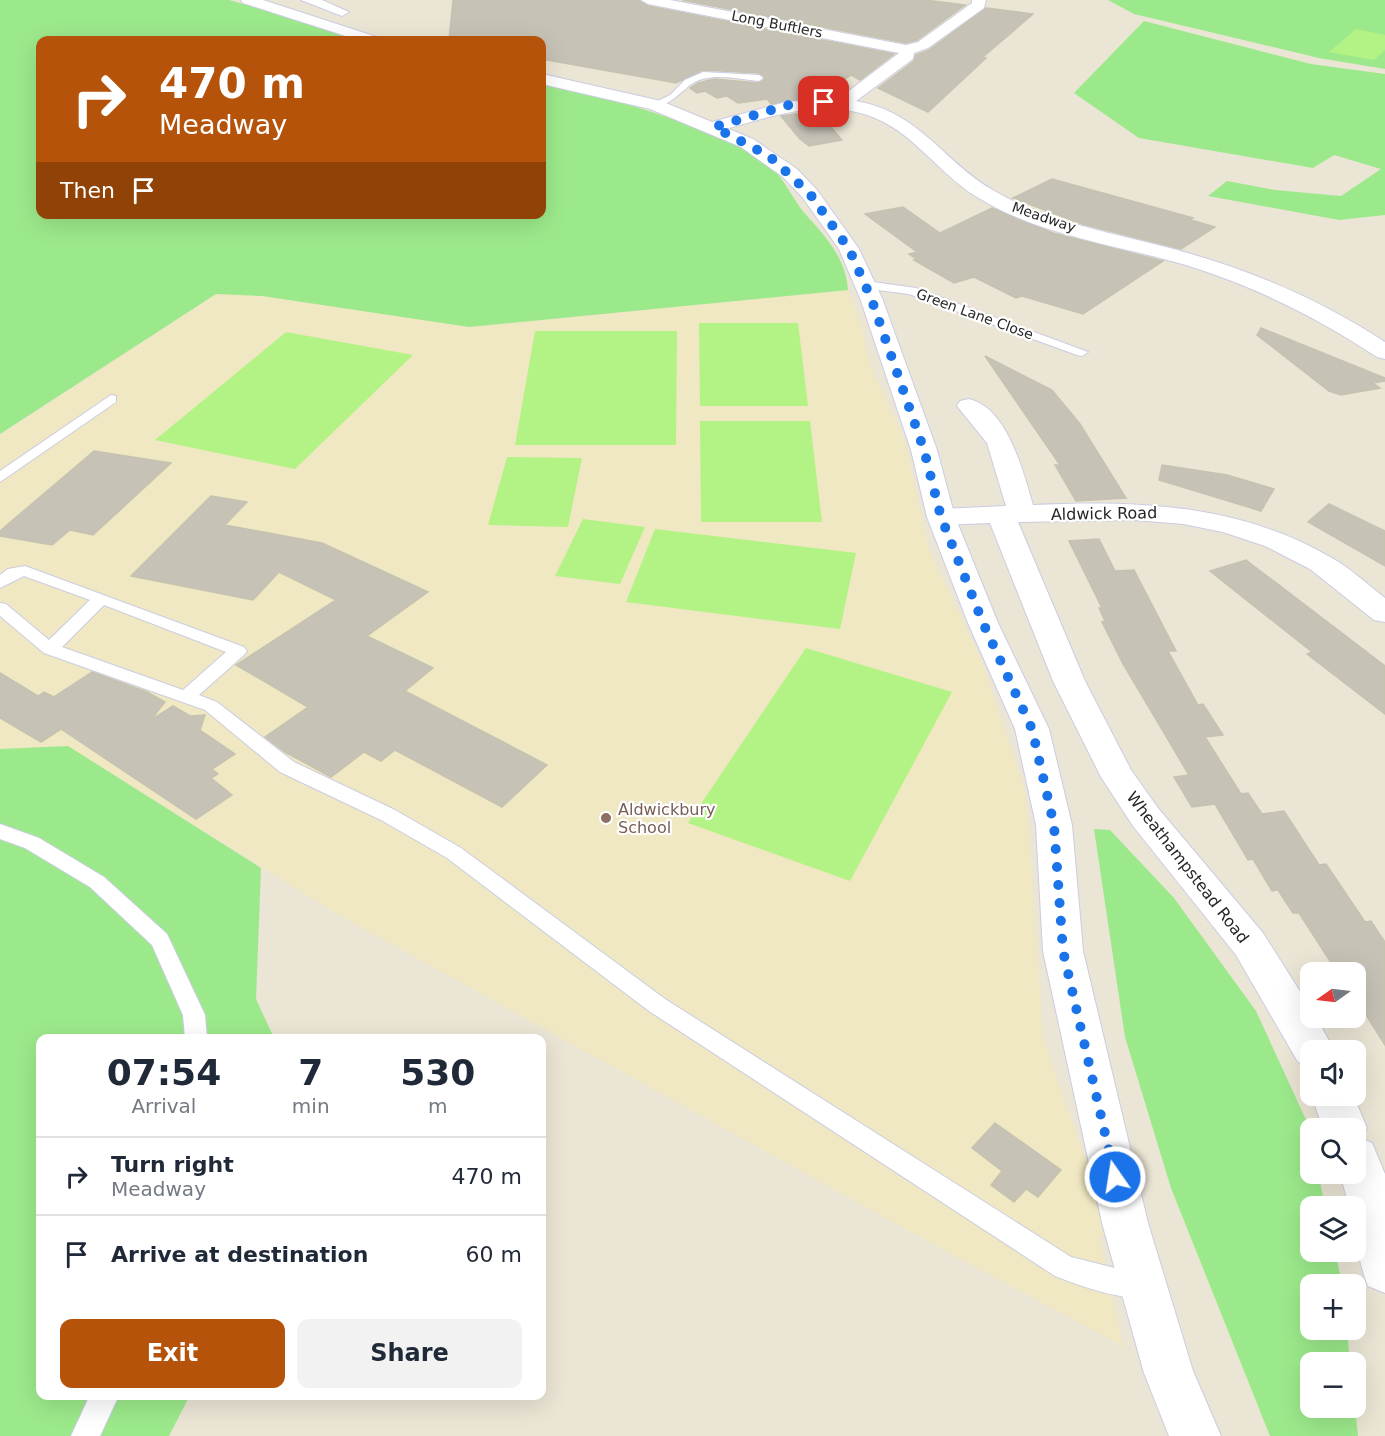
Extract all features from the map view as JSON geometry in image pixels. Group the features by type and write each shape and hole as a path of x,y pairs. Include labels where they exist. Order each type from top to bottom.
{"street":[{"path":"248,0 360,36"},
{"path":"308,0 342,12"},
{"name":"Long Buftlers","path":"648,0 906,50"},
{"path":"841,104 907,56 906,50 923,45 979,5 980,0"},
{"path":"546,80 655,105 747,142 790,173 810,194 849,249 866,285 924,450 941,517 983,623 1032,729 1054,825 1063,951 1123,1211 1169,1373 1195,1436"},
{"name":"Meadway","path":"714,127 789,105 841,104 874,110 909,128 927,141 964,180 1005,203 1046,219 1198,262 1255,281 1328,315 1385,352"},
{"name":"Wheathampstead Road","path":"969,406 988,423 1007,457 1012,515 1071,684 1119,778 1150,823 1240,931 1277,987 1307,1040"},
{"name":"Aldwick Road","path":"941,517 1140,510 1215,520 1258,534 1318,562 1342,578 1385,613"},
{"path":"1366,1183 1385,1270"}],"lane":[{"path":"655,105 673,97 688,82 706,75 759,78"},
{"name":"Green Lane Close","path":"866,285 912,291 1082,352"},
{"path":"0,478 111,399"},
{"path":"0,583 14,572 25,571 238,651 186,697"},
{"path":"50,649 101,598"},
{"path":"0,608 50,649 211,706 286,767 388,815 454,853 657,1005 1064,1267 1098,1278 1144,1287"},
{"path":"0,831 33,843 97,882 160,940 194,1015 196,1034"},
{"path":"85,1436 103,1400"}],"shaded area":[{"name":"Aldwickbury School","path":"848,290 862,329 870,364 905,442 929,550 983,665 1026,794 1043,1038 1096,1189 1103,1236 1099,1238 1124,1352 1117,1343 929,1242 337,914 68,746 0,749 0,435 216,294 262,296 469,327"}],"green space":[{"path":"0,0 229,0 325,27 346,36 36,36 36,219 546,219 546,85 636,107 691,126 754,154 777,173 802,210 828,241 844,268 848,290 469,327 262,296 216,294 0,434"},
{"path":"1108,0 1385,0 1385,69 1319,58 1134,14"},
{"path":"1144,21 1311,64 1385,74 1385,215 1339,220 1208,196 1227,181 1275,190 1341,196 1381,169 1334,155 1313,168 1139,138 1074,93"},
{"path":"1356,29 1385,35 1385,50 1374,60 1329,52"},
{"path":"699,323 798,323 808,406 700,406"},
{"path":"535,331 677,331 676,445 515,445"},
{"path":"286,332 413,355 295,469 155,440"},
{"path":"700,421 810,421 822,522 701,522"},
{"path":"507,457 582,458 568,527 488,525"},
{"path":"583,519 645,527 620,584 555,576"},
{"path":"655,529 856,553 840,629 626,602"},
{"path":"806,648 952,692 850,881 688,823"},
{"path":"68,746 261,868 256,999 272,1034 36,1034 36,1400 187,1400 169,1436 0,1436 0,749"},
{"path":"1094,829 1110,830 1174,898 1256,1011 1305,1118 1300,1118 1300,1184 1320,1184 1323,1196 1300,1196 1300,1262 1337,1262 1340,1274 1300,1274 1300,1340 1348,1340 1349,1352 1300,1352 1300,1418 1356,1418 1358,1436 1270,1436 1171,1188 1125,1037"}],"building":[{"path":"453,0 639,0 648,6 894,54 860,80 851,75 815,98 771,104 767,99 738,103 727,96 717,98 705,91 697,93 690,88 698,83 714,79 759,83 764,80 764,76 759,73 703,70 676,83 546,60 546,36 449,36"},
{"path":"682,0 925,0 965,5 917,40 906,43"},
{"path":"986,8 1033,14 983,57 986,58 928,112 878,88 914,61 916,55 929,50"},
{"path":"817,111 842,140 809,146 799,138 781,116"},
{"path":"1052,179 1193,218 1191,220 1215,227 1181,249 1082,224 1013,198"},
{"path":"903,207 940,233 992,208 1053,233 1163,261 1083,314 1022,296 1016,298 974,277 954,283 914,260 916,259 909,254 917,252 865,214"},
{"path":"1261,328 1385,378 1385,381 1373,383 1380,388 1341,395 1329,391 1257,335"},
{"path":"985,356 1052,390 1080,424 1126,498 1076,501 1055,465 1060,465"},
{"path":"94,451 171,463 93,535 70,530 52,545 0,536 0,531"},
{"path":"1162,465 1227,475 1274,489 1261,511 1159,480"},
{"path":"211,496 247,502 225,525 322,543 428,592 367,636 433,668 405,691 547,765 502,807 395,750 381,761 364,752 331,777 285,752 265,737 308,707 236,665 336,600 279,572 253,600 131,576"},
{"path":"1329,504 1385,531 1385,566 1308,522"},
{"path":"1099,539 1115,571 1134,570 1176,651 1168,651 1198,705 1203,704 1223,735 1205,737 1241,794 1248,793 1262,814 1284,811 1319,865 1326,864 1365,922 1371,921 1385,942 1385,1045 1366,1015 1366,962 1331,962 1299,913 1293,913 1278,890 1272,891 1253,859 1248,860 1215,804 1192,807 1174,777 1189,775 1123,664 1102,622 1105,621 1099,608 1102,608 1069,541"},
{"path":"1246,560 1385,666 1385,714 1307,654 1312,652 1210,571"},
{"path":"92,672 147,692 165,702 151,720 173,706 190,716 205,715 200,730 235,754 212,769 218,774 211,778 232,795 196,819 61,729 41,742 0,718 0,673 38,696 44,692 54,697"},
{"path":"995,1123 1061,1170 1038,1197 1026,1189 1014,1202 991,1185 1002,1171 972,1148"}],"place":[{"name":"Aldwickbury School","path":"606,818"}],"route":[{"path":"824,102 789,105 714,127 747,142 769,156 790,173 810,194 849,249 871,298 924,450 941,517 983,623 1032,729 1054,825 1063,951 1115,1177"}]}
